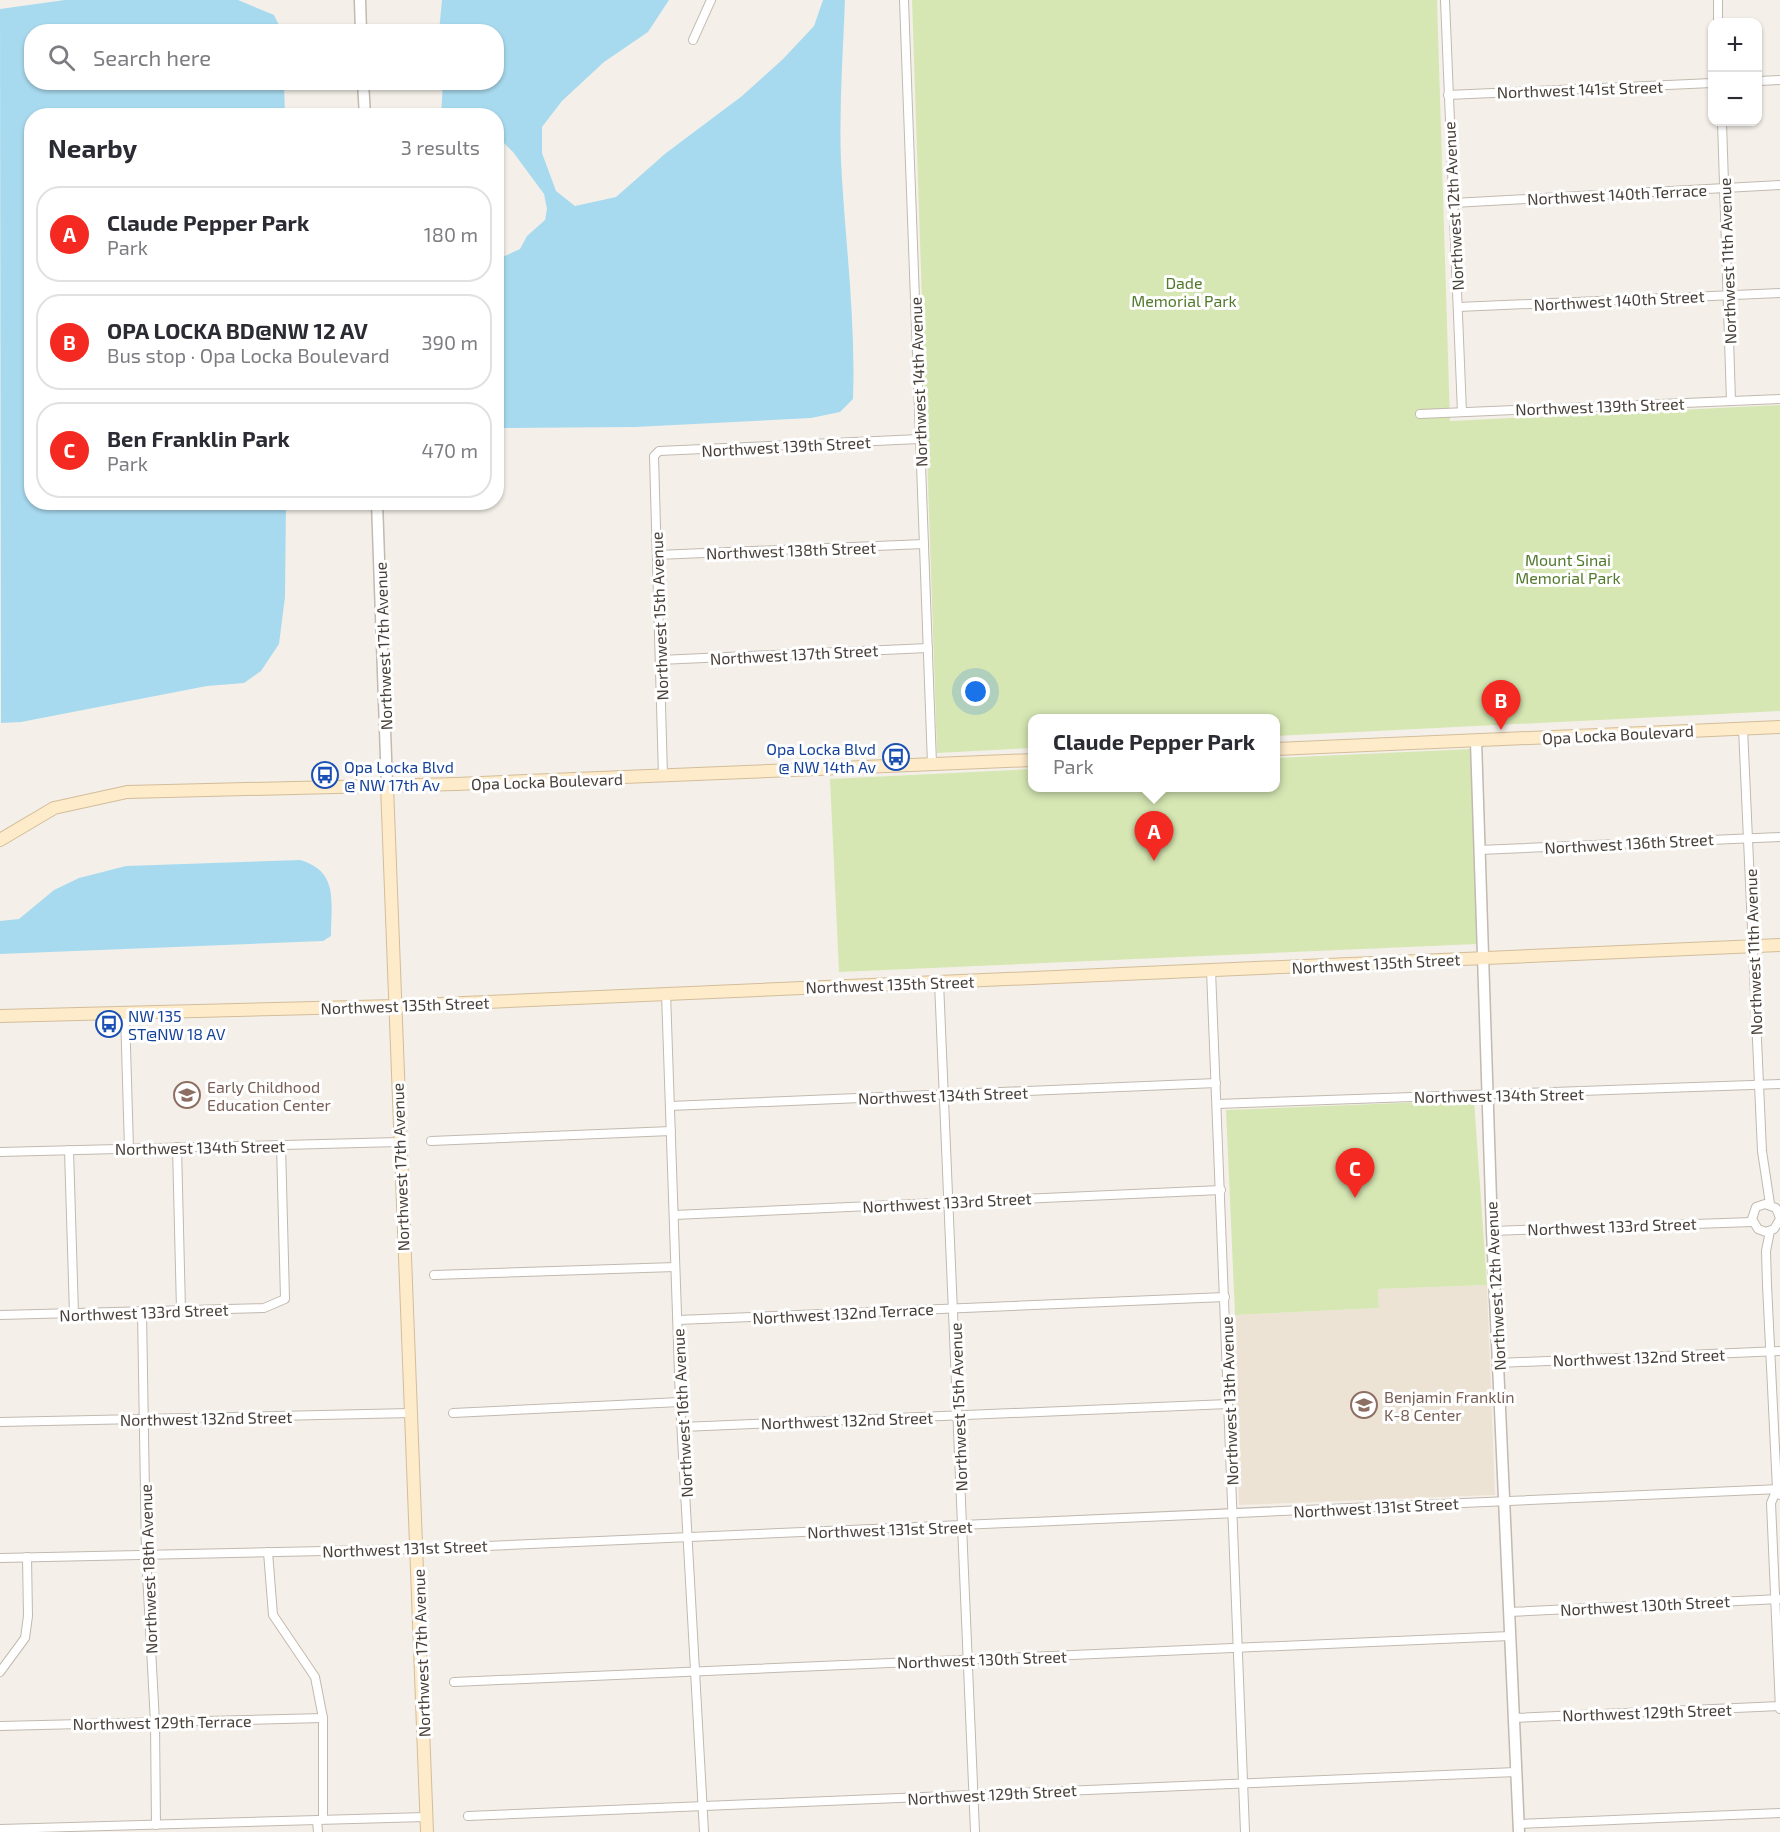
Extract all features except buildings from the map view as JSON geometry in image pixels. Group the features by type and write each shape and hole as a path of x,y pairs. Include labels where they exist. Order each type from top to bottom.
{"main road":[{"name":"Opa Locka Boulevard","path":"1280,749 1780,727"},
{"name":"Opa Locka Boulevard","path":"0,840 54,808 127,792 387,786 1028,760"},
{"name":"Northwest 17th Avenue","path":"387,786 399,1142 418,1548 427,1832"},
{"name":"Northwest 135th Street","path":"0,1016 395,1006 1780,945"}],"street":[{"path":"360,0 362,24"},
{"path":"693,40 711,0"},
{"name":"Northwest 14th Avenue","path":"904,0 932,764"},
{"name":"Northwest 12th Avenue","path":"1445,0 1462,412"},
{"path":"1718,0 1718,18"},
{"path":"1762,81 1780,80"},
{"name":"Northwest 141st Street","path":"1448,95 1708,83"},
{"path":"363,90 364,108"},
{"name":"Northwest 11th Avenue","path":"1722,126 1731,401"},
{"name":"Northwest 140th Terrace","path":"1453,203 1780,186"},
{"name":"Northwest 140th Street","path":"1458,308 1780,293"},
{"name":"Northwest 139th Street","path":"1420,414 1780,399"},
{"name":"Northwest 139th Street","path":"654,456 659,451 920,439"},
{"name":"Northwest 15th Avenue","path":"654,456 663,776"},
{"name":"Northwest 17th Avenue","path":"378,510 387,786"},
{"name":"Northwest 138th Street","path":"657,555 924,544"},
{"name":"Northwest 137th Street","path":"660,660 928,648"},
{"name":"Northwest 11th Avenue","path":"1743,728 1765,1205"},
{"name":"Northwest 12th Avenue","path":"1476,741 1492,1231 1519,1828"},
{"name":"Northwest 136th Street","path":"1479,850 1780,837"},
{"name":"Northwest 13th Avenue","path":"1211,970 1245,1832"},
{"name":"Northwest 15th Avenue","path":"939,982 975,1832"},
{"name":"Northwest 16th Avenue","path":"666,993 680,1402 697,1672 704,1832"},
{"path":"125,1013 129,1149"},
{"name":"Northwest 134th Street","path":"670,1106 1216,1083"},
{"name":"Northwest 134th Street","path":"1217,1104 1780,1084"},
{"path":"431,1141 671,1131"},
{"name":"Northwest 134th Street","path":"0,1152 399,1142"},
{"name":"Northwest 133rd Street","path":"0,1315 264,1308 285,1299 281,1145"},
{"path":"177,1148 182,1310"},
{"path":"69,1150 74,1314"},
{"name":"Northwest 133rd Street","path":"674,1215 1221,1190"},
{"path":"1766,1231 1752,1219 1765,1205 1780,1218 1766,1231 1775,1352 1779,1491 1771,1503 1778,1599 1780,1708"},
{"name":"Northwest 133rd Street","path":"1492,1231 1731,1221 1736,1217 1752,1219"},
{"path":"434,1275 675,1267"},
{"name":"Northwest 132nd Terrace","path":"678,1320 1225,1297"},
{"name":"Northwest 18th Avenue","path":"142,1312 146,1554 155,1724 156,1825"},
{"name":"Northwest 132nd Street","path":"1498,1363 1775,1352"},
{"path":"453,1413 680,1402"},
{"name":"Northwest 132nd Street","path":"682,1427 1228,1404"},
{"name":"Northwest 132nd Street","path":"0,1422 411,1413"},
{"name":"Northwest 131st Street","path":"0,1558 418,1548 1233,1514 1505,1500 1779,1491"},
{"path":"268,1552 273,1615 315,1677 323,1718 318,1832"},
{"path":"0,1672 25,1638 28,1616 27,1557"},
{"name":"Northwest 130th Street","path":"1509,1612 1778,1599"},
{"name":"Northwest 130th Street","path":"454,1682 1510,1636"},
{"name":"Northwest 129th Street","path":"1514,1718 1780,1708"},
{"name":"Northwest 129th Terrace","path":"0,1726 155,1724 323,1718"},
{"name":"Northwest 129th Street","path":"468,1816 1516,1772"},
{"path":"1519,1828 1780,1813"},
{"path":"0,1829 100,1829 156,1825 208,1828 320,1820 426,1817"}],"shaded area":[{"name":"Benjamin Franklin K-8 Center","path":"1487,1285 1495,1495 1239,1505 1235,1315 1379,1308 1378,1289"}],"green space":[{"name":"Dade Memorial Park","path":"912,0 1437,0 1450,421 1780,405 1780,711 1280,736 1280,714 1028,714 1028,748 937,753"},
{"path":"1471,749 1477,944 839,972 830,779 1028,769 1028,792 1280,792 1280,758"},
{"path":"1474,1100 1487,1285 1378,1289 1379,1308 1235,1315 1226,1110"}],"water":[{"path":"65,0 238,0 274,15 278,24 24,24 24,90 284,90 285,108 24,108 24,510 286,510 285,597 279,644 261,671 244,683 207,686 21,722 1,723 0,9"},
{"path":"442,0 669,0 648,32 604,62 562,101 542,127 542,153 556,191 575,206 616,197 666,153 742,96 783,59 814,26 823,0 845,0 841,141 852,310 853,399 840,412 811,418 635,427 504,428 504,256 520,249 527,236 545,220 547,209 544,194 504,143 504,108 441,108 443,90 504,90 504,24 440,24"},
{"path":"300,860 313,865 321,872 330,889 331,936 323,941 0,954 0,921 19,919 54,890 79,878 126,866"}],"place":[{"name":"OPA LOCKA BD@NW 12 AV","path":"1501,730"},
{"name":"Opa Locka Blvd @ NW 14th Av","path":"896,757"},
{"name":"Opa Locka Blvd @ NW 17th Av","path":"325,775"},
{"name":"Claude Pepper Park","path":"1154,861"},
{"name":"NW 135 ST@NW 18 AV","path":"109,1024"},
{"name":"Early Childhood Education Center","path":"187,1095"},
{"name":"Ben Franklin Park","path":"1355,1198"},
{"name":"Benjamin Franklin K-8 Center","path":"1364,1405"}],"park label":[{"name":"Mount Sinai Memorial Park","path":"1568,568"}]}
